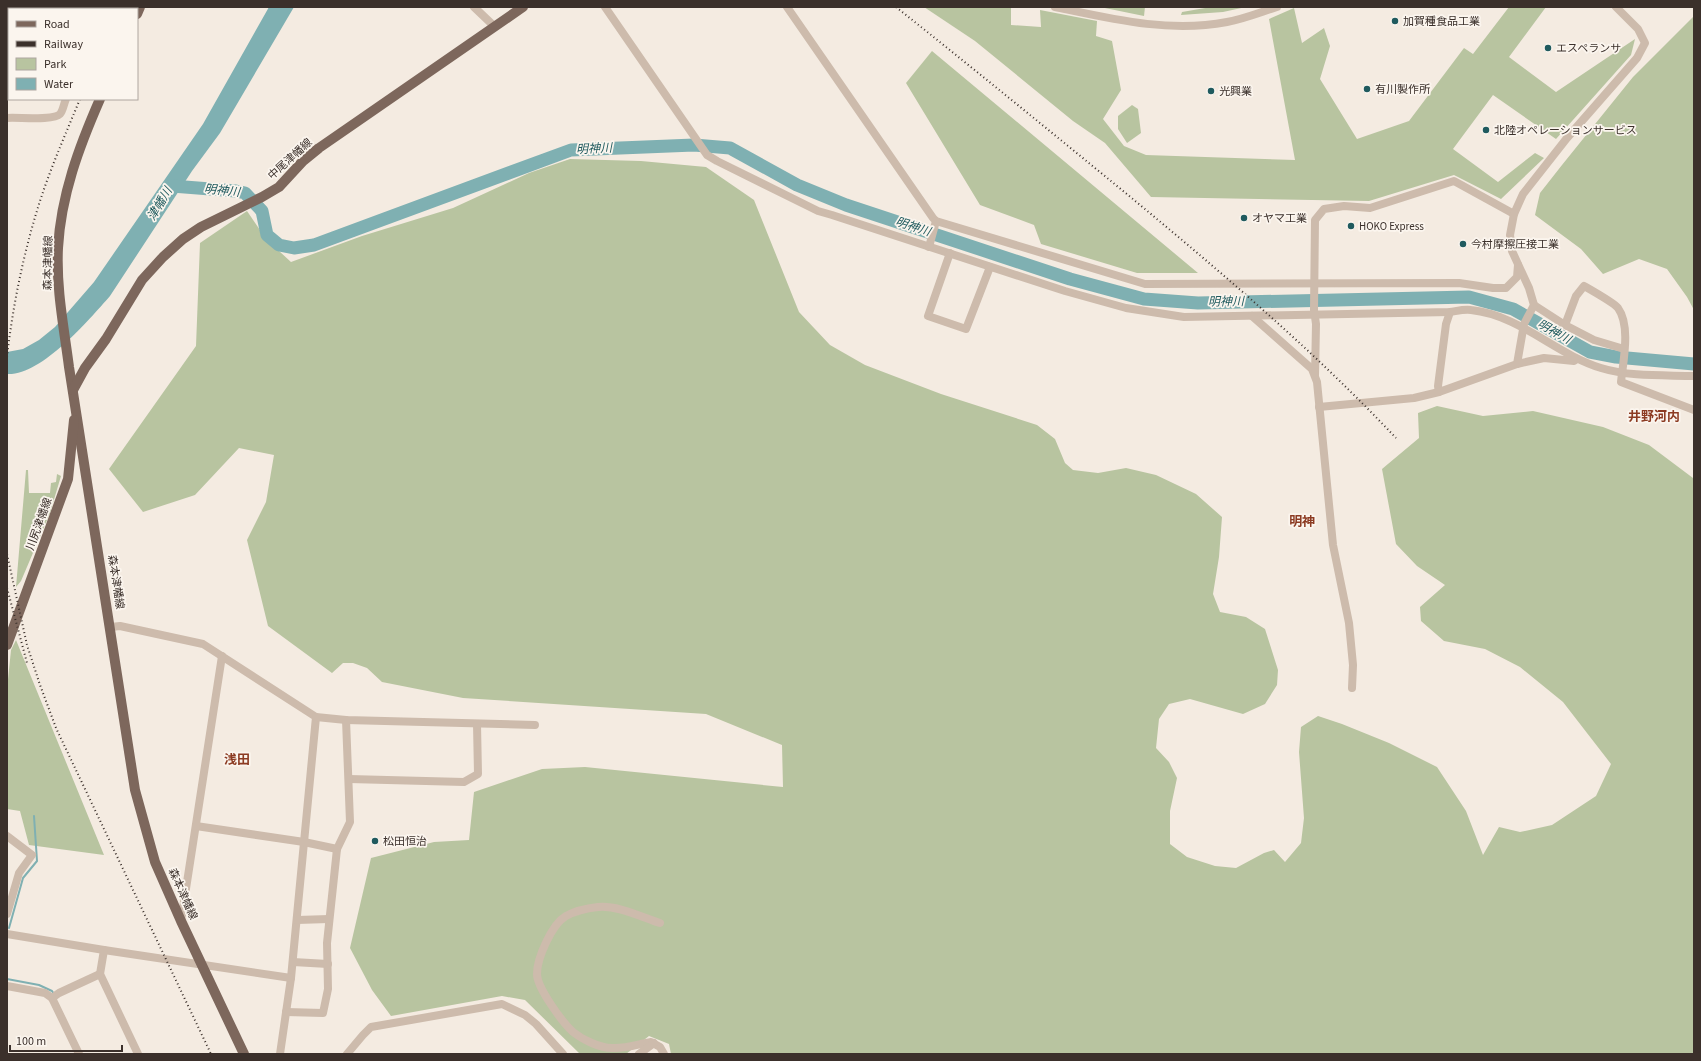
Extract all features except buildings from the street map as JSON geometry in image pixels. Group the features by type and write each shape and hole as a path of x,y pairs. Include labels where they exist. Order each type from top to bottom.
{"main road":[{"name":"中尾津幡線","path":"73,390 85,368 106,339 142,280 163,257 183,239 201,227 279,187 303,161 319,148 522,7"},
{"name":"森本津幡線","path":"100,100 84,136 72,171 64,201 58,248 60,301 75,407 111,627 135,790 155,862 181,922 244,1054"},
{"name":"川尻津幡線","path":"7,645 68,479 75,407"}],"street":[{"path":"474,7 495,27"},
{"path":"604,7 707,155 818,210 930,245 990,267 1065,291 1126,308 1184,317 1252,316 1314,312 1450,312 1470,310 1493,314 1523,326 1578,358 1600,368 1694,376"},
{"path":"787,7 871,131 933,218 936,224 930,245"},
{"path":"1055,7 1114,20 1153,26 1192,26 1228,22 1277,7"},
{"path":"1616,7 1638,29 1645,43 1637,58 1568,138 1523,194 1514,214 1510,236 1512,251 1529,288 1534,306 1565,325 1594,340 1624,350"},
{"path":"7,118 15,117 24,120 38,117 52,118 60,113 66,100"},
{"path":"1315,376 1315,220 1324,209 1344,206 1370,208 1454,180 1514,214"},
{"path":"936,224 1145,284 1314,288 1459,283 1493,288 1506,288 1517,277 1518,265"},
{"path":"950,253 928,316 966,329 990,267"},
{"path":"1565,325 1576,296 1584,286 1618,308 1625,325 1621,382 1694,410"},
{"path":"1517,364 1523,326 1534,306"},
{"path":"1439,392 1438,386 1446,324 1450,312"},
{"path":"1252,316 1312,369 1317,382 1333,545 1349,623 1353,665 1352,688"},
{"path":"1319,407 1414,398 1439,392 1517,364 1544,358 1574,361 1578,358"},
{"path":"111,627 120,626 203,644 316,717 346,720 535,725"},
{"path":"181,922 222,656"},
{"path":"280,1054 293,962 316,717"},
{"path":"286,1012 323,1013 328,989 327,943 337,849 350,822 346,720"},
{"path":"349,779 464,782 478,774 478,724"},
{"path":"196,826 304,842 337,849"},
{"path":"7,836 32,855 19,873 7,914"},
{"path":"660,923 613,908 599,907 566,916 557,925 547,941 540,957 537,975 540,988 574,1033 590,1042 612,1048 628,1047 651,1042 660,1047 664,1054"},
{"path":"297,920 329,919"},
{"path":"7,934 291,978"},
{"path":"104,950 100,974 138,1054"},
{"path":"293,962 328,964"},
{"path":"7,986 54,996 100,974"},
{"path":"54,996 79,1054"},
{"path":"348,1054 362,1035 371,1027 502,1004 525,1015 536,1024 563,1054"},
{"path":"639,1054 654,1043"}],"green space":[{"path":"924,7 1011,7 1011,25 1041,27 1040,10 1097,21 1096,36 1112,41 1121,90 1103,119 1124,146 1146,155 1295,160 1269,19 1294,8 1302,43 1324,28 1330,46 1320,79 1357,139 1409,121 1464,48 1473,54 1509,7 1546,7 1509,57 1556,92 1635,39 1631,55 1556,139 1493,95 1453,149 1498,182 1535,153 1544,158 1501,199 1454,175 1369,201 1151,197 1105,143 1073,121 975,41"},
{"path":"1100,7 1145,7 1144,16"},
{"path":"1211,7 1246,7 1223,12 1181,15 1182,12"},
{"path":"1694,16 1694,310 1687,297 1667,269 1639,259 1603,274 1581,249 1535,215 1540,193 1562,165 1633,77"},
{"path":"932,51 1198,273 1137,273 1041,244 1034,225 980,205 906,83"},
{"path":"1132,105 1138,109 1141,133 1127,143 1118,129 1118,116"},
{"path":"570,159 641,161 706,167 754,200 799,312 830,345 865,365 941,394 1037,425 1055,439 1065,463 1073,470 1098,473 1126,468 1156,475 1196,494 1222,517 1219,557 1213,594 1220,612 1246,617 1265,629 1278,670 1277,685 1265,704 1243,714 1190,699 1169,704 1159,719 1156,748 1169,762 1177,778 1170,811 1170,844 1187,857 1215,866 1236,868 1264,853 1274,850 1285,862 1301,843 1304,818 1299,752 1301,727 1318,716 1389,743 1437,767 1466,811 1483,855 1499,827 1520,832 1552,825 1596,796 1611,764 1563,702 1520,667 1485,649 1444,641 1421,621 1420,607 1445,585 1417,566 1396,544 1382,469 1419,438 1418,413 1437,406 1483,416 1533,411 1603,427 1649,445 1693,478 1694,473 1694,1054 671,1054 669,1044 649,1036 626,1054 580,1054 525,1000 502,996 391,1016 372,990 350,948 371,858 434,842 469,840 474,792 542,769 585,767 783,787 782,745 706,714 463,698 382,682 367,668 353,663 343,663 332,673 268,626 247,540 266,502 274,455 239,448 195,495 143,512 109,469 196,346 200,243 247,211 266,239 291,262 362,236 453,208 529,173"},
{"path":"26,470 28,470 29,493 50,493 51,483 56,482 57,474 61,476 50,513 21,581 16,587"},
{"path":"16,640 104,855 29,845 20,811 7,809 7,689 11,650"}],"water":[{"name":"津幡川","path":"269,7 294,7 220,133 192,171 110,296 77,332 49,357 20,372 7,374 7,352 23,349 39,340 55,327 94,282 203,124"}],"waterway":[{"name":"明神川","path":"172,186 245,193 262,211 267,235 279,245 294,248 314,245 571,150 694,145 730,148 797,185 846,205 1070,279 1144,299 1198,303 1469,297 1513,309 1590,352 1616,357 1694,364"},
{"path":"9,928 23,878 37,861 34,816"},
{"path":"7,979 39,985 52,991 54,994"}],"railway":[{"path":"896,7 1128,195 1266,312 1364,405 1396,438"},
{"path":"7,357 12,317 34,220 49,176 80,100"},
{"path":"7,554 27,645 56,728 211,1054"},
{"path":"7,588 27,663"}],"place":[{"name":"加賀種食品工業","path":"1395,21"},
{"name":"エスペランサ","path":"1548,48"},
{"name":"有川製作所","path":"1367,89"},
{"name":"光興業","path":"1211,91"},
{"name":"北陸オペレーションサービス","path":"1486,130"},
{"name":"オヤマ工業","path":"1244,218"},
{"name":"HOKO Express","path":"1351,226"},
{"name":"今村摩擦圧接工業","path":"1463,244"},
{"name":"松田恒治","path":"375,841"}],"district":[{"name":"井野河内","path":"1654,417"},
{"name":"明神","path":"1302,522"},
{"name":"浅田","path":"237,760"}]}
